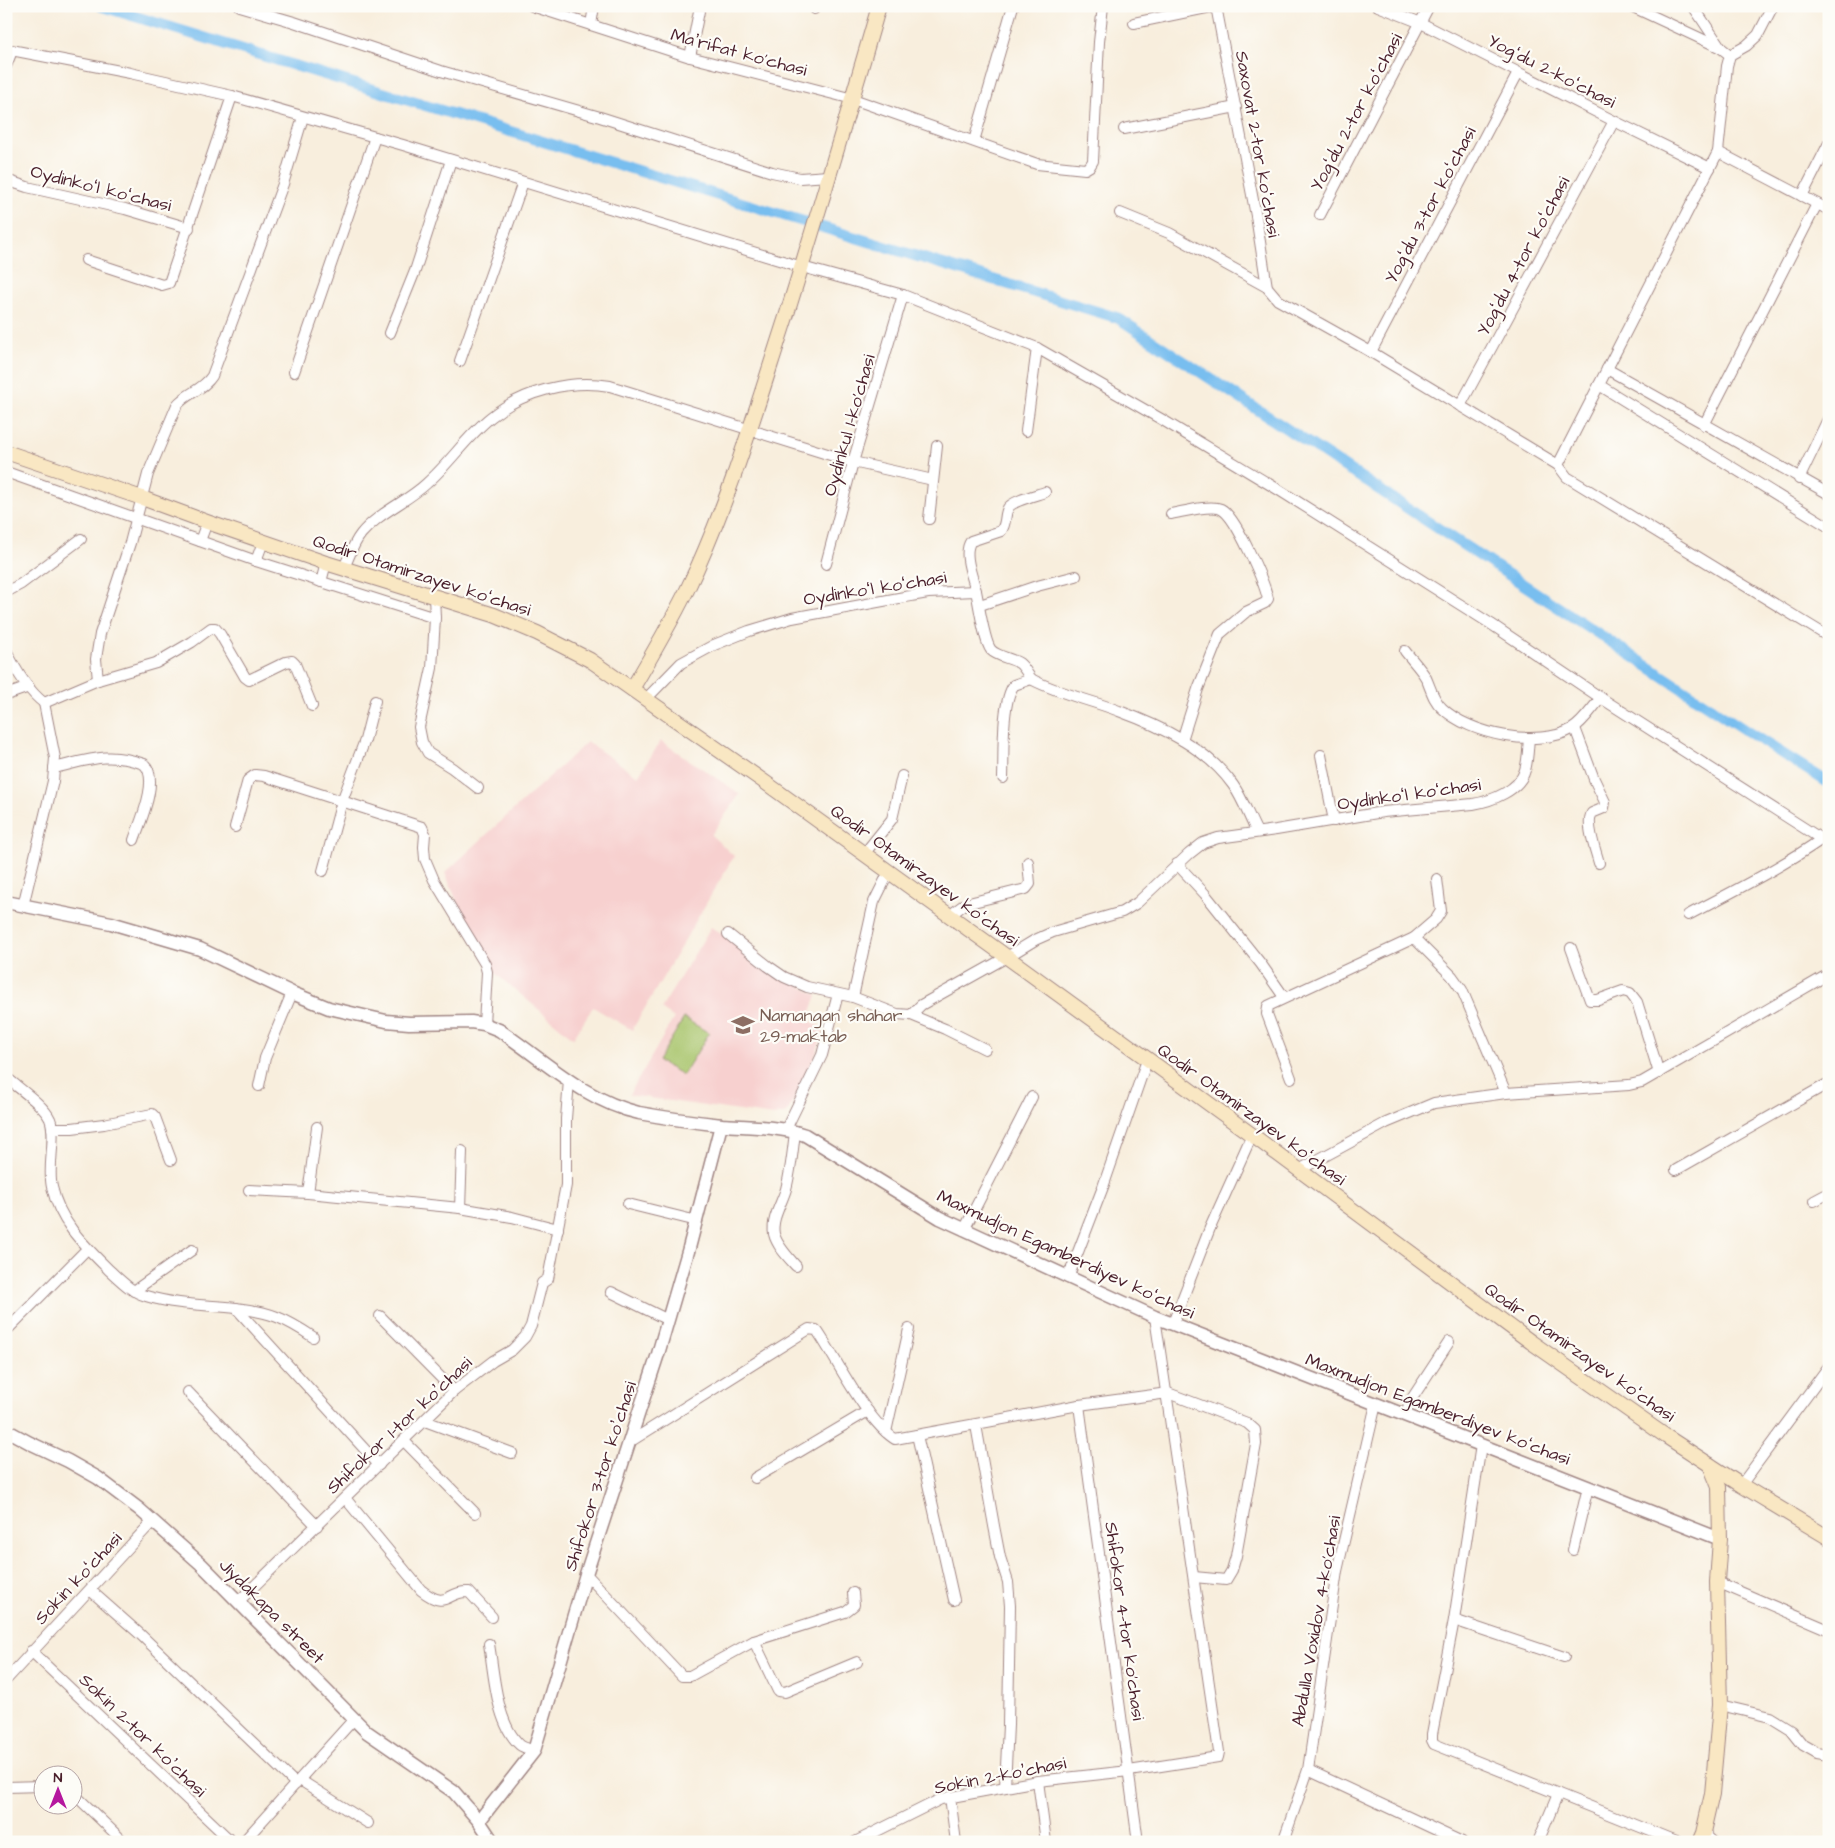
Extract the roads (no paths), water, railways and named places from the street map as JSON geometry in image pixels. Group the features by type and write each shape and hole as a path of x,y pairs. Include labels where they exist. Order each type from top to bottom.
{"main road":[{"path":"632,689 672,620 713,531 750,430 880,6"},
{"name":"Qodir Otamirzayev koʻchasi","path":"6,452 142,498 263,542 494,615 537,633 590,660 1007,957 1252,1135 1531,1342 1667,1437 1741,1485 1829,1538"},
{"path":"1705,1839 1712,1794 1720,1705 1717,1582 1720,1539 1719,1487 1710,1465"}],"street":[{"path":"239,6 294,22 441,71 582,112 772,172 827,181"},
{"name":"Maʼrifat ko'chasi","path":"532,6 690,57 853,99 1037,164 1081,169 1085,169 1093,161 1099,42 1103,6"},
{"path":"591,25 594,6"},
{"path":"690,57 700,6"},
{"path":"974,141 1013,6"},
{"path":"1134,23 1216,6"},
{"name":"Saxovat 2-tor koʻchasi","path":"1216,6 1236,107 1267,287"},
{"name":"Yogʻdu 2-koʻchasi","path":"1378,6 1421,23 1710,168"},
{"name":"Yogʻdu 2-tor koʻchasi","path":"1320,215 1429,6"},
{"path":"1631,6 1721,48 1730,55"},
{"path":"1693,6 1721,48"},
{"path":"1558,466 1718,152 1727,66 1730,55 1746,46 1758,35 1773,6"},
{"path":"6,66 9,50 130,73 232,96 522,182 803,262 903,295 1037,348 1162,419 1279,490 1491,624 1601,698 1826,842"},
{"name":"Yogʻdu 3-tor koʻchasi","path":"1371,352 1518,73"},
{"path":"86,260 166,285 172,280 232,96"},
{"path":"1124,129 1236,107"},
{"path":"98,680 96,659 100,634 137,519 148,474 176,405 203,387 212,376 282,184 303,116"},
{"name":"Yogʻdu 4-tor koʻchasi","path":"1460,406 1614,121"},
{"path":"294,372 375,137"},
{"path":"1802,196 1829,143"},
{"path":"1718,152 1829,210"},
{"path":"390,333 415,271 451,160"},
{"name":"Oydinkoʻl koʻchasi","path":"6,180 189,228"},
{"path":"460,361 522,182"},
{"path":"1704,425 1817,204"},
{"path":"1120,213 1169,233 1267,287 1278,300 1371,352 1460,406 1558,466 1568,477 1829,637"},
{"name":"Oydinkul 1-ko'chasi","path":"826,564 903,295"},
{"path":"1026,431 1037,348"},
{"path":"1607,370 1799,479 1829,494"},
{"path":"344,568 355,544 368,526 427,484 490,418 503,408 538,392 583,384 596,384 619,389 854,462 932,480"},
{"path":"1599,385 1829,527"},
{"path":"1799,479 1829,417"},
{"path":"929,519 936,446"},
{"path":"6,472 256,561 435,618"},
{"path":"1045,492 1014,503 1008,508 1001,531 971,541 969,544 968,554 990,647 995,652 1021,665 1031,679 1118,710 1182,740 1222,771 1234,786 1257,832"},
{"path":"1171,514 1208,508 1224,511 1231,519 1256,564 1268,599 1265,603 1246,612 1220,634 1198,690 1182,740"},
{"path":"200,541 206,522"},
{"path":"6,592 22,584 81,539"},
{"path":"256,561 263,542"},
{"path":"321,582 326,563"},
{"path":"980,605 1037,586 1076,576"},
{"name":"Oydinkoʻl koʻchasi","path":"646,699 681,663 714,645 749,631 792,618 899,598 928,593 976,591"},
{"path":"434,596 435,618 432,668 420,727 422,742 428,753 478,788"},
{"path":"44,703 98,680 156,663 192,642 211,628 215,628 245,677 249,680 292,660 312,706"},
{"path":"6,650 15,667 44,703 55,758 53,780 23,906"},
{"path":"1405,651 1425,677 1433,697 1449,714 1477,728 1495,734 1528,738 1556,735 1575,728 1601,698"},
{"path":"1004,778 1005,722 1009,697 1014,685 1031,679"},
{"path":"6,694 30,687"},
{"path":"323,871 342,802 365,740 375,701"},
{"path":"1575,728 1594,779 1605,802 1604,807 1592,813 1589,818 1599,863"},
{"name":"Oydinkoʻl koʻchasi","path":"911,1015 921,1005 1035,940 1053,932 1122,912 1137,903 1203,843 1218,838 1383,812 1454,807 1485,802 1509,790 1523,776 1527,760 1528,738"},
{"path":"1321,755 1334,821"},
{"path":"54,768 106,756 144,764 150,772 150,782 148,797 134,840"},
{"path":"234,827 246,785 251,777 255,775 264,776 342,802 380,812 424,828 425,859 434,880 478,951 488,972 484,1024"},
{"path":"864,854 892,819 902,776"},
{"path":"1688,915 1826,842"},
{"path":"949,916 965,904 1026,889 1030,884 1028,862"},
{"path":"1178,864 1205,894 1284,997"},
{"path":"853,997 874,902 889,872"},
{"path":"1291,1078 1266,1010 1271,1003 1414,938 1436,919 1441,911 1437,879"},
{"name":"Maxmudjon Egamberdiyev koʻchasi","path":"6,902 112,923 200,949 292,993 329,1008 386,1021 409,1023 472,1022 484,1024 506,1035 597,1098 638,1112 721,1124 790,1130 818,1141 940,1218 1068,1278 1155,1316 1720,1539"},
{"path":"728,934 784,977 806,987 853,997 897,1014 911,1015 945,1028 985,1049"},
{"path":"1414,938 1452,976 1462,990 1506,1093"},
{"path":"1571,948 1590,1000 1598,1000 1623,991 1630,993 1637,1002 1659,1074"},
{"path":"1299,1170 1378,1127 1434,1103 1506,1093 1629,1085 1642,1082 1659,1074 1829,974"},
{"path":"259,1086 265,1058 292,993"},
{"path":"796,1266 780,1246 774,1232 775,1220 786,1190 790,1169 790,1130 822,1055 838,994"},
{"path":"1068,1278 1103,1187 1147,1060"},
{"path":"6,1078 46,1113 52,1128 50,1172 56,1200 65,1221 87,1249 123,1283 144,1296 263,1311 291,1322 313,1337"},
{"name":"Shifokor 1-tor koʼchasi","path":"238,1602 454,1391 493,1361 512,1350 525,1337 531,1326 542,1283 548,1279 566,1186 566,1119 569,1080"},
{"path":"1676,1170 1829,1083"},
{"path":"964,1230 1032,1097"},
{"path":"52,1128 72,1128 104,1124 152,1114 155,1116 171,1160"},
{"name":"Shifokor 3-tor koʼchasi","path":"479,1821 534,1751 586,1574 668,1320 697,1221 721,1124"},
{"path":"308,1193 317,1127"},
{"path":"1173,1323 1210,1228 1252,1135"},
{"path":"460,1208 462,1151"},
{"path":"249,1190 308,1193 460,1208 512,1217 558,1228"},
{"path":"1814,1201 1829,1193"},
{"path":"628,1204 697,1221"},
{"path":"6,1331 87,1249"},
{"path":"134,1291 192,1250"},
{"path":"611,1292 668,1320"},
{"path":"236,1308 379,1465"},
{"path":"380,1316 454,1391"},
{"path":"628,1443 809,1329 818,1332 868,1411 886,1432 895,1439 1079,1405 1168,1393 1247,1423 1253,1427 1256,1433 1253,1461 1236,1556 1230,1576 1226,1580 1194,1577 1168,1393 1155,1316"},
{"path":"886,1432 909,1329"},
{"path":"1405,1415 1411,1400 1449,1342"},
{"path":"1741,1485 1829,1366"},
{"path":"188,1392 317,1526"},
{"name":"Abdulla Voxidov 4-ko'chasi","path":"1284,1842 1308,1770 1337,1571 1376,1404"},
{"name":"Shifokor 4-tor ko'chasi","path":"1079,1405 1130,1771 1138,1842"},
{"path":"755,1478 868,1411"},
{"path":"425,1420 512,1453"},
{"path":"976,1425 1000,1557 1008,1582 1010,1606 1005,1787"},
{"name":"Jiydakapa street","path":"6,1430 98,1478 153,1521 201,1564 367,1732 454,1792 479,1821 493,1842"},
{"path":"916,1435 954,1600"},
{"path":"404,1441 474,1513"},
{"path":"1481,1445 1454,1620 1432,1741 1434,1744 1678,1842"},
{"path":"1573,1550 1588,1487"},
{"path":"344,1498 421,1590 437,1600 444,1600 464,1592 469,1592 492,1617"},
{"name":"Sokin koʻchasi","path":"6,1680 153,1521"},
{"path":"586,1574 682,1676 690,1676 741,1646 846,1612 854,1605 853,1594"},
{"name":"Sokin 2-koʼchasi","path":"855,1842 940,1799 1038,1781 1130,1771 1218,1756 1219,1752 1194,1577"},
{"path":"1717,1582 1829,1630"},
{"path":"90,1590 141,1635 298,1782 368,1823"},
{"path":"1454,1620 1564,1658"},
{"path":"754,1641 778,1691 785,1692 857,1662"},
{"path":"489,1644 503,1716 510,1734 521,1746 534,1751"},
{"name":"Sokin 2-tor koʼchasi","path":"31,1651 232,1842"},
{"path":"1720,1705 1770,1717 1791,1730 1803,1745 1817,1753 1829,1755"},
{"path":"244,1842 354,1719"},
{"path":"1308,1770 1462,1842"},
{"path":"1038,1781 1046,1842"},
{"path":"6,1787 32,1786"},
{"path":"1538,1842 1558,1794"},
{"path":"950,1797 956,1842"},
{"path":"82,1802 124,1842"}],"waterway":[{"path":"101,6 1118,318 1751,734 1829,783"}],"place":[{"name":"Namangan shahar 29-maktab","path":"743,1025"}]}
